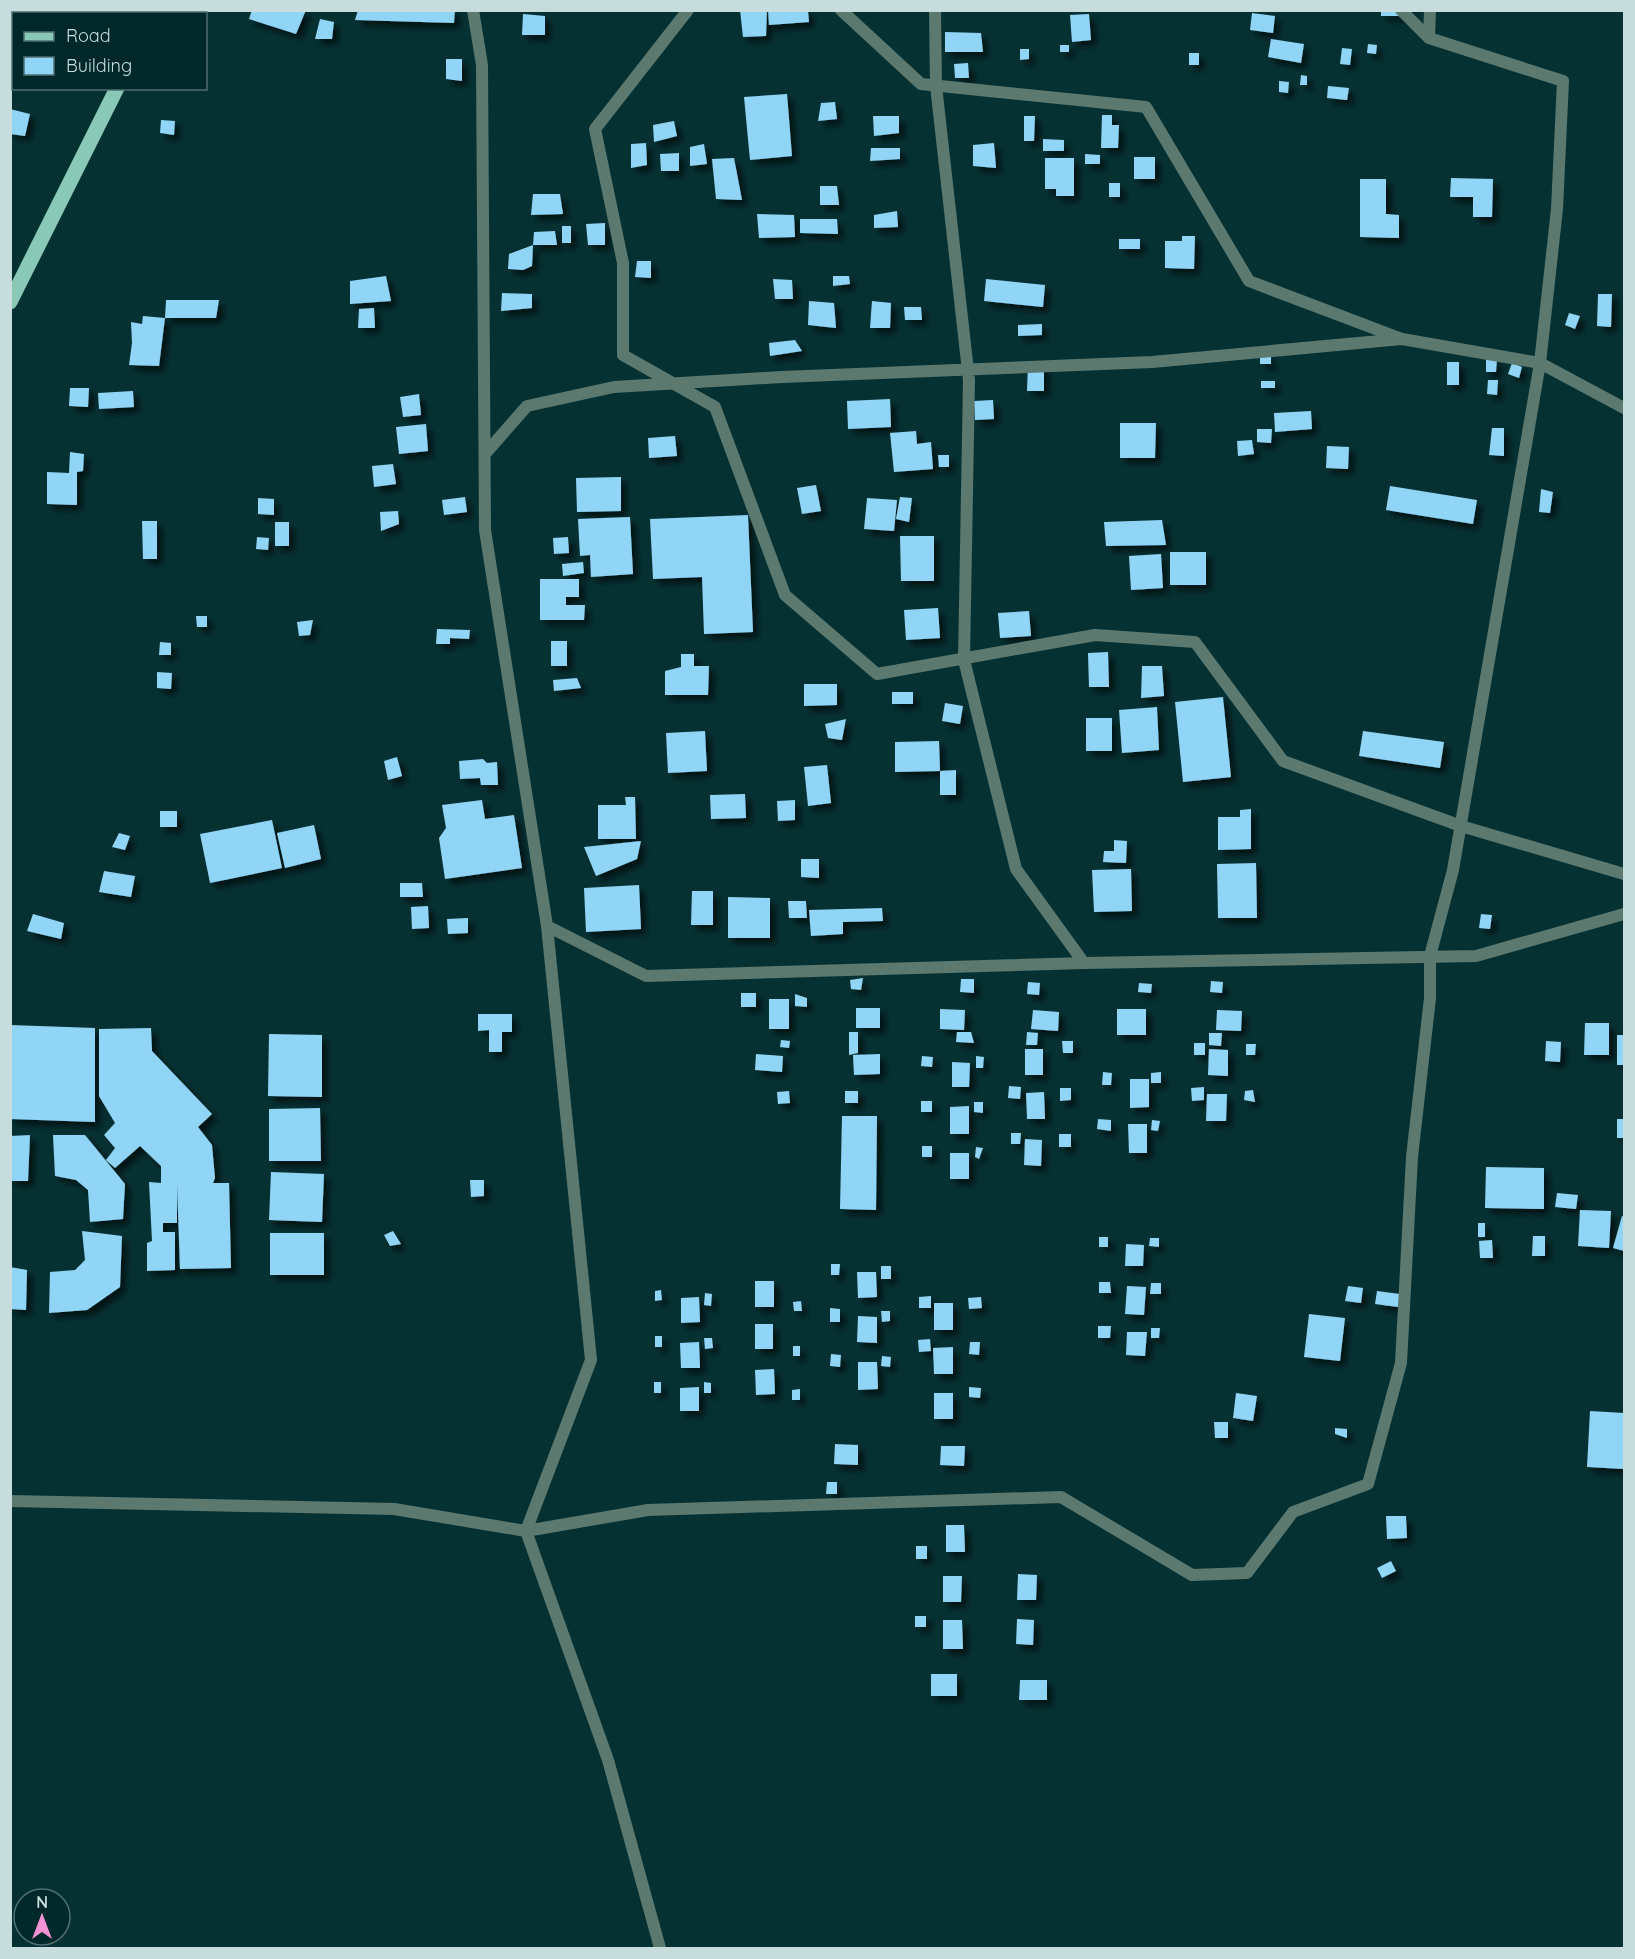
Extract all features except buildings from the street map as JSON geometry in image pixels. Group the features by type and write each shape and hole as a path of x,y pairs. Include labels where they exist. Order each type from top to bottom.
{"main road":[{"path":"10,302 116,90"}],"street":[{"path":"473,10 482,65 485,530 547,926 591,1360 526,1531 608,1760 660,1948"},
{"path":"687,10 594,129 623,263 623,355 715,407 785,595 877,674 1095,635 1195,642 1283,761 1461,826 1624,874"},
{"path":"842,10 921,84 1146,107 1250,281 1402,339 1540,363 1624,408"},
{"path":"935,10 936,86 968,369 964,660 1016,869 1084,963"},
{"path":"10,1501 394,1509 526,1531 648,1510 1061,1497 1192,1575 1247,1573 1293,1512 1368,1484 1401,1363 1412,1157 1430,998 1430,956 1453,870 1540,363 1557,209 1563,81 1429,38 1401,10"},
{"path":"1429,38 1430,10"},
{"path":"485,454 527,406 614,387 1152,362 1402,339"},
{"path":"547,926 646,976 1084,963 1476,956 1624,914"}]}
